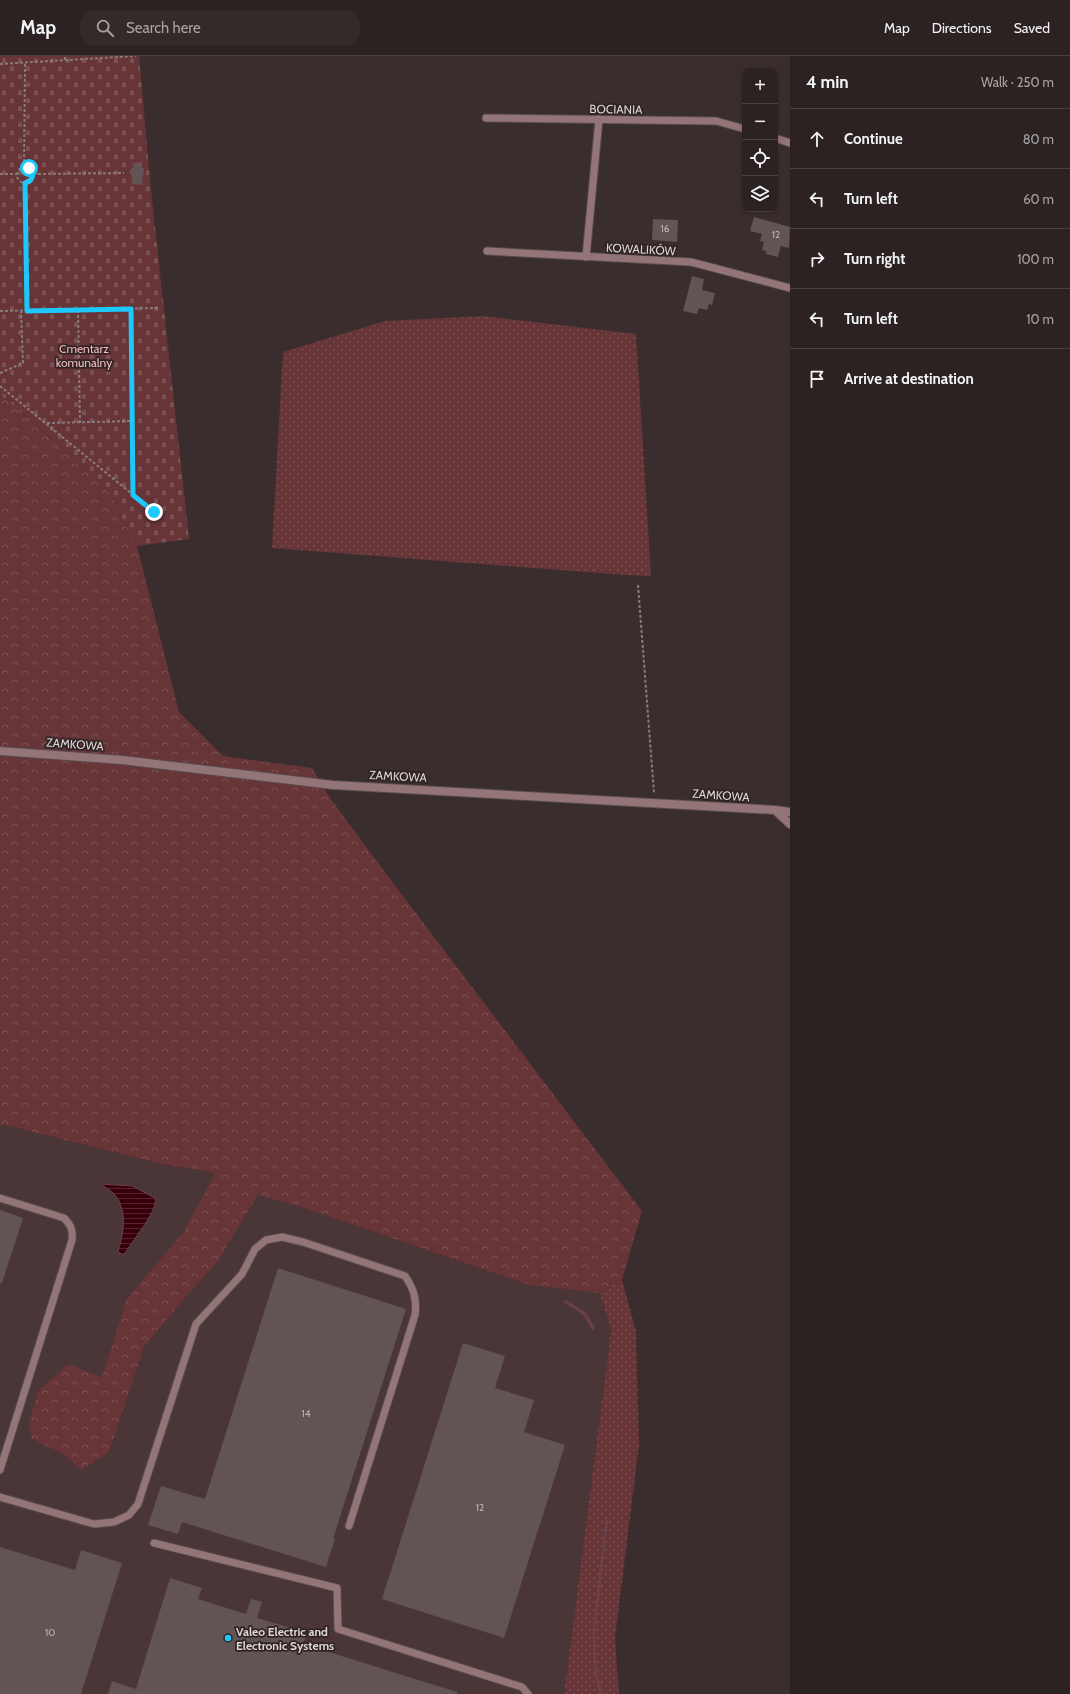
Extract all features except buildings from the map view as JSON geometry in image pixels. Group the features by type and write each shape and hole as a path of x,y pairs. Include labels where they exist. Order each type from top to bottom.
{"street":[{"name":"ZAMKOWA","path":"0,751 122,760 333,785 790,812"},
{"path":"775,810 790,824"}],"lane":[{"name":"BOCIANIA","path":"486,118 716,121 742,128"},
{"path":"586,257 599,119"},
{"path":"778,139 790,143"},
{"name":"KOWALIKÓW","path":"487,252 691,262 790,288"},
{"path":"0,1198 64,1218 70,1224 73,1232 72,1240 0,1470"},
{"path":"0,1497 94,1524 114,1522 129,1515 138,1504 196,1324 242,1274 255,1249 266,1240 282,1237 303,1242 405,1276 412,1285 416,1297 415,1315 349,1526"},
{"path":"154,1543 337,1588 338,1629 522,1687 528,1694"}],"path":[{"path":"0,64 98,57 136,56"},
{"path":"24,167 25,62"},
{"path":"25,183 20,181 17,174 19,169 24,167 29,168 33,174"},
{"path":"33,174 124,173"},
{"path":"0,174 17,174"},
{"path":"25,183 30,181 33,174"},
{"path":"25,183 27,311"},
{"path":"0,311 159,308"},
{"path":"131,309 133,495"},
{"path":"78,310 80,422"},
{"path":"0,373 23,363 21,311"},
{"path":"0,386 154,512"},
{"path":"46,423 133,421"},
{"path":"638,585 655,803"}],"shaded area":[{"path":"0,1125 161,1164 215,1173 184,1231 126,1300 102,1377 32,1439 61,1453 82,1470 109,1452 144,1347 182,1301 216,1264 258,1195 298,1206 529,1285 600,1293 611,1331 564,1693 567,1694 0,1694"},
{"path":"101,1184 132,1186 155,1198 153,1210 149,1218 124,1255 118,1252 123,1231 123,1217 120,1203 116,1196"}],"green space":[{"name":"Cmentarz komunalny","path":"0,56 139,56 151,190 189,539 137,546 108,489 0,394"},
{"path":"483,316 636,334 651,576 272,548 283,352 385,321"},
{"path":"0,394 108,489 137,546 179,712 223,756 312,768 330,798 384,871 642,1211 622,1280 600,1293 529,1285 298,1206 258,1195 216,1264 182,1301 144,1347 109,1452 82,1470 61,1453 32,1439 29,1424 38,1391 68,1364 102,1377 126,1300 184,1231 215,1173 161,1164 0,1125"},
{"path":"622,1280 636,1331 639,1445 615,1638 619,1694 564,1694 611,1331 600,1293"}],"waterway":[{"path":"566,1302 584,1313 593,1328"},
{"path":"601,1694 595,1668 594,1630 607,1519"}],"place":[{"name":"Valeo Electric and Electronic Systems","path":"228,1638"}],"route":[{"path":"29,168 33,174 33,177 30,181 25,183 27,311 131,309 133,495 154,512"}]}
